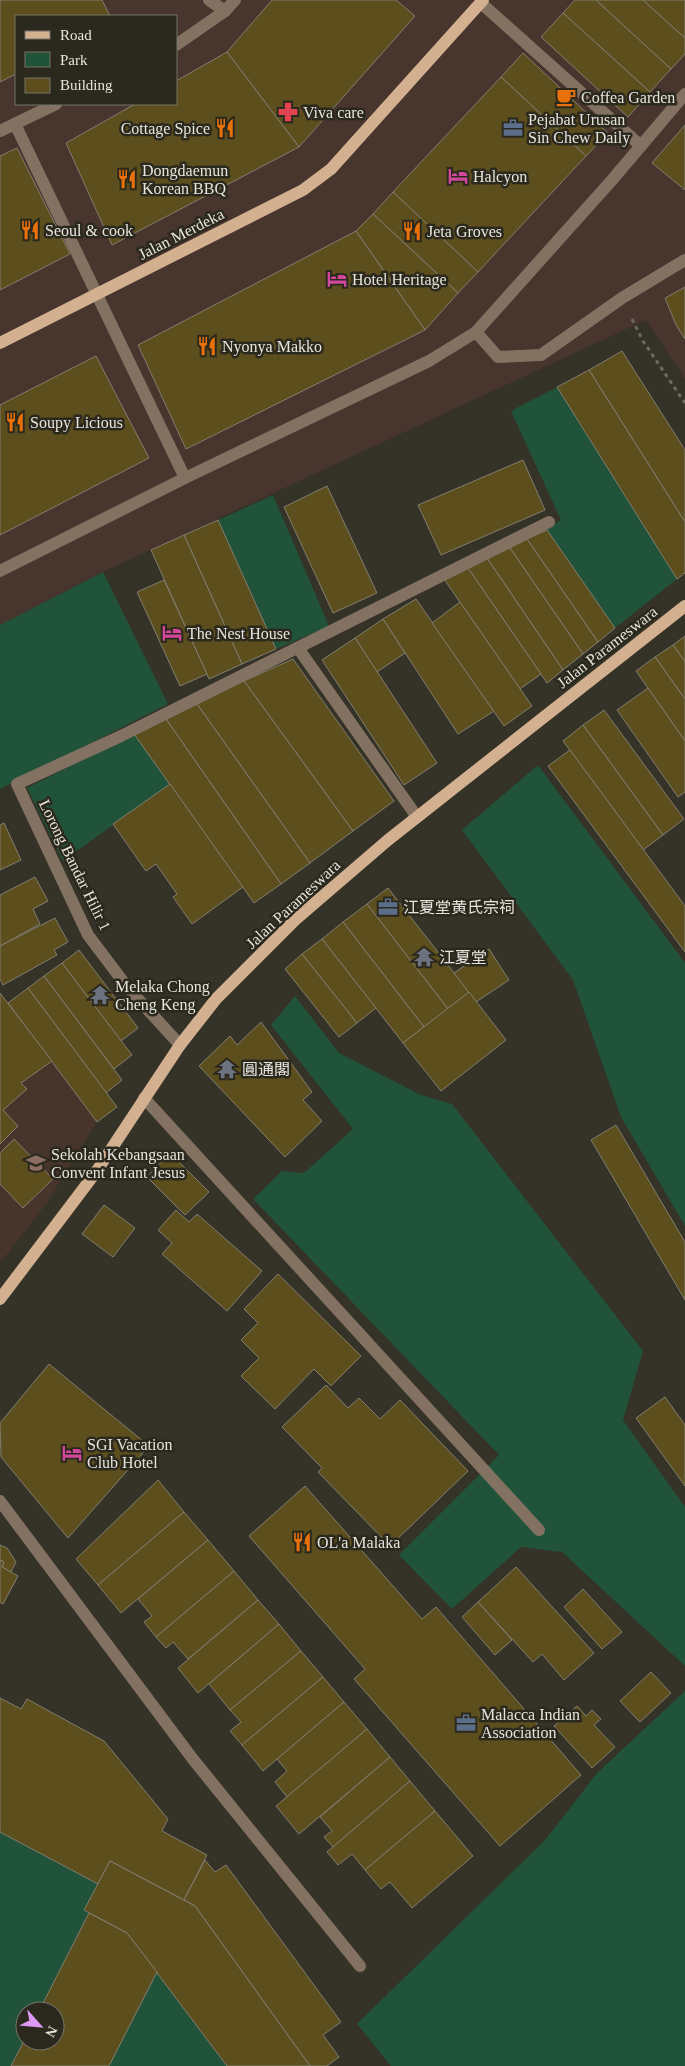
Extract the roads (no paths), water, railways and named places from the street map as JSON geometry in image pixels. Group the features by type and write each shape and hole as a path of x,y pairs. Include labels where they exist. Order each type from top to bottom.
{"main road":[{"name":"Jalan Merdeka","path":"0,343 303,190 331,169 482,1"},
{"name":"Jalan Parameswara","path":"0,1300 96,1172 180,1045 216,999 295,920 417,817 685,606"}],"street":[{"path":"209,0 225,11"},
{"path":"178,44 225,11 235,0"},
{"path":"482,1 641,146"},
{"path":"0,571 185,478 429,361 476,332 685,94"},
{"path":"0,131 54,105"},
{"path":"15,124 185,478"},
{"path":"476,332 498,357 541,355 622,298 685,260"},
{"path":"417,817 298,648 549,522"},
{"name":"Lorong Bandar Hilir 1","path":"180,1045 128,988 88,934 18,784 121,736 298,648"},
{"path":"144,1098 539,1530"},
{"path":"0,1501 192,1758 360,1966"}],"place":[{"name":"Coffea Garden","path":"566,97"},
{"name":"Viva care","path":"288,112"},
{"name":"Cottage Spice","path":"225,128"},
{"name":"Pejabat Urusan Sin Chew Daily","path":"513,128"},
{"name":"Halcyon","path":"458,176"},
{"name":"Dongdaemun Korean BBQ","path":"127,179"},
{"name":"Seoul & cook","path":"30,230"},
{"name":"Jeta Groves","path":"412,231"},
{"name":"Hotel Heritage","path":"337,279"},
{"name":"Nyonya Makko","path":"207,346"},
{"name":"Soupy Licious","path":"15,422"},
{"name":"The Nest House","path":"172,633"},
{"name":"江夏堂黄氏宗祠","path":"388,907"},
{"name":"江夏堂","path":"424,957"},
{"name":"Melaka Chong Cheng Keng","path":"100,995"},
{"name":"圓通閣","path":"227,1069"},
{"name":"Sekolah Kebangsaan Convent Infant Jesus","path":"36,1163"},
{"name":"SGI Vacation Club Hotel","path":"72,1453"},
{"name":"OL'a Malaka","path":"302,1542"},
{"name":"Malacca Indian Association","path":"466,1723"}]}
